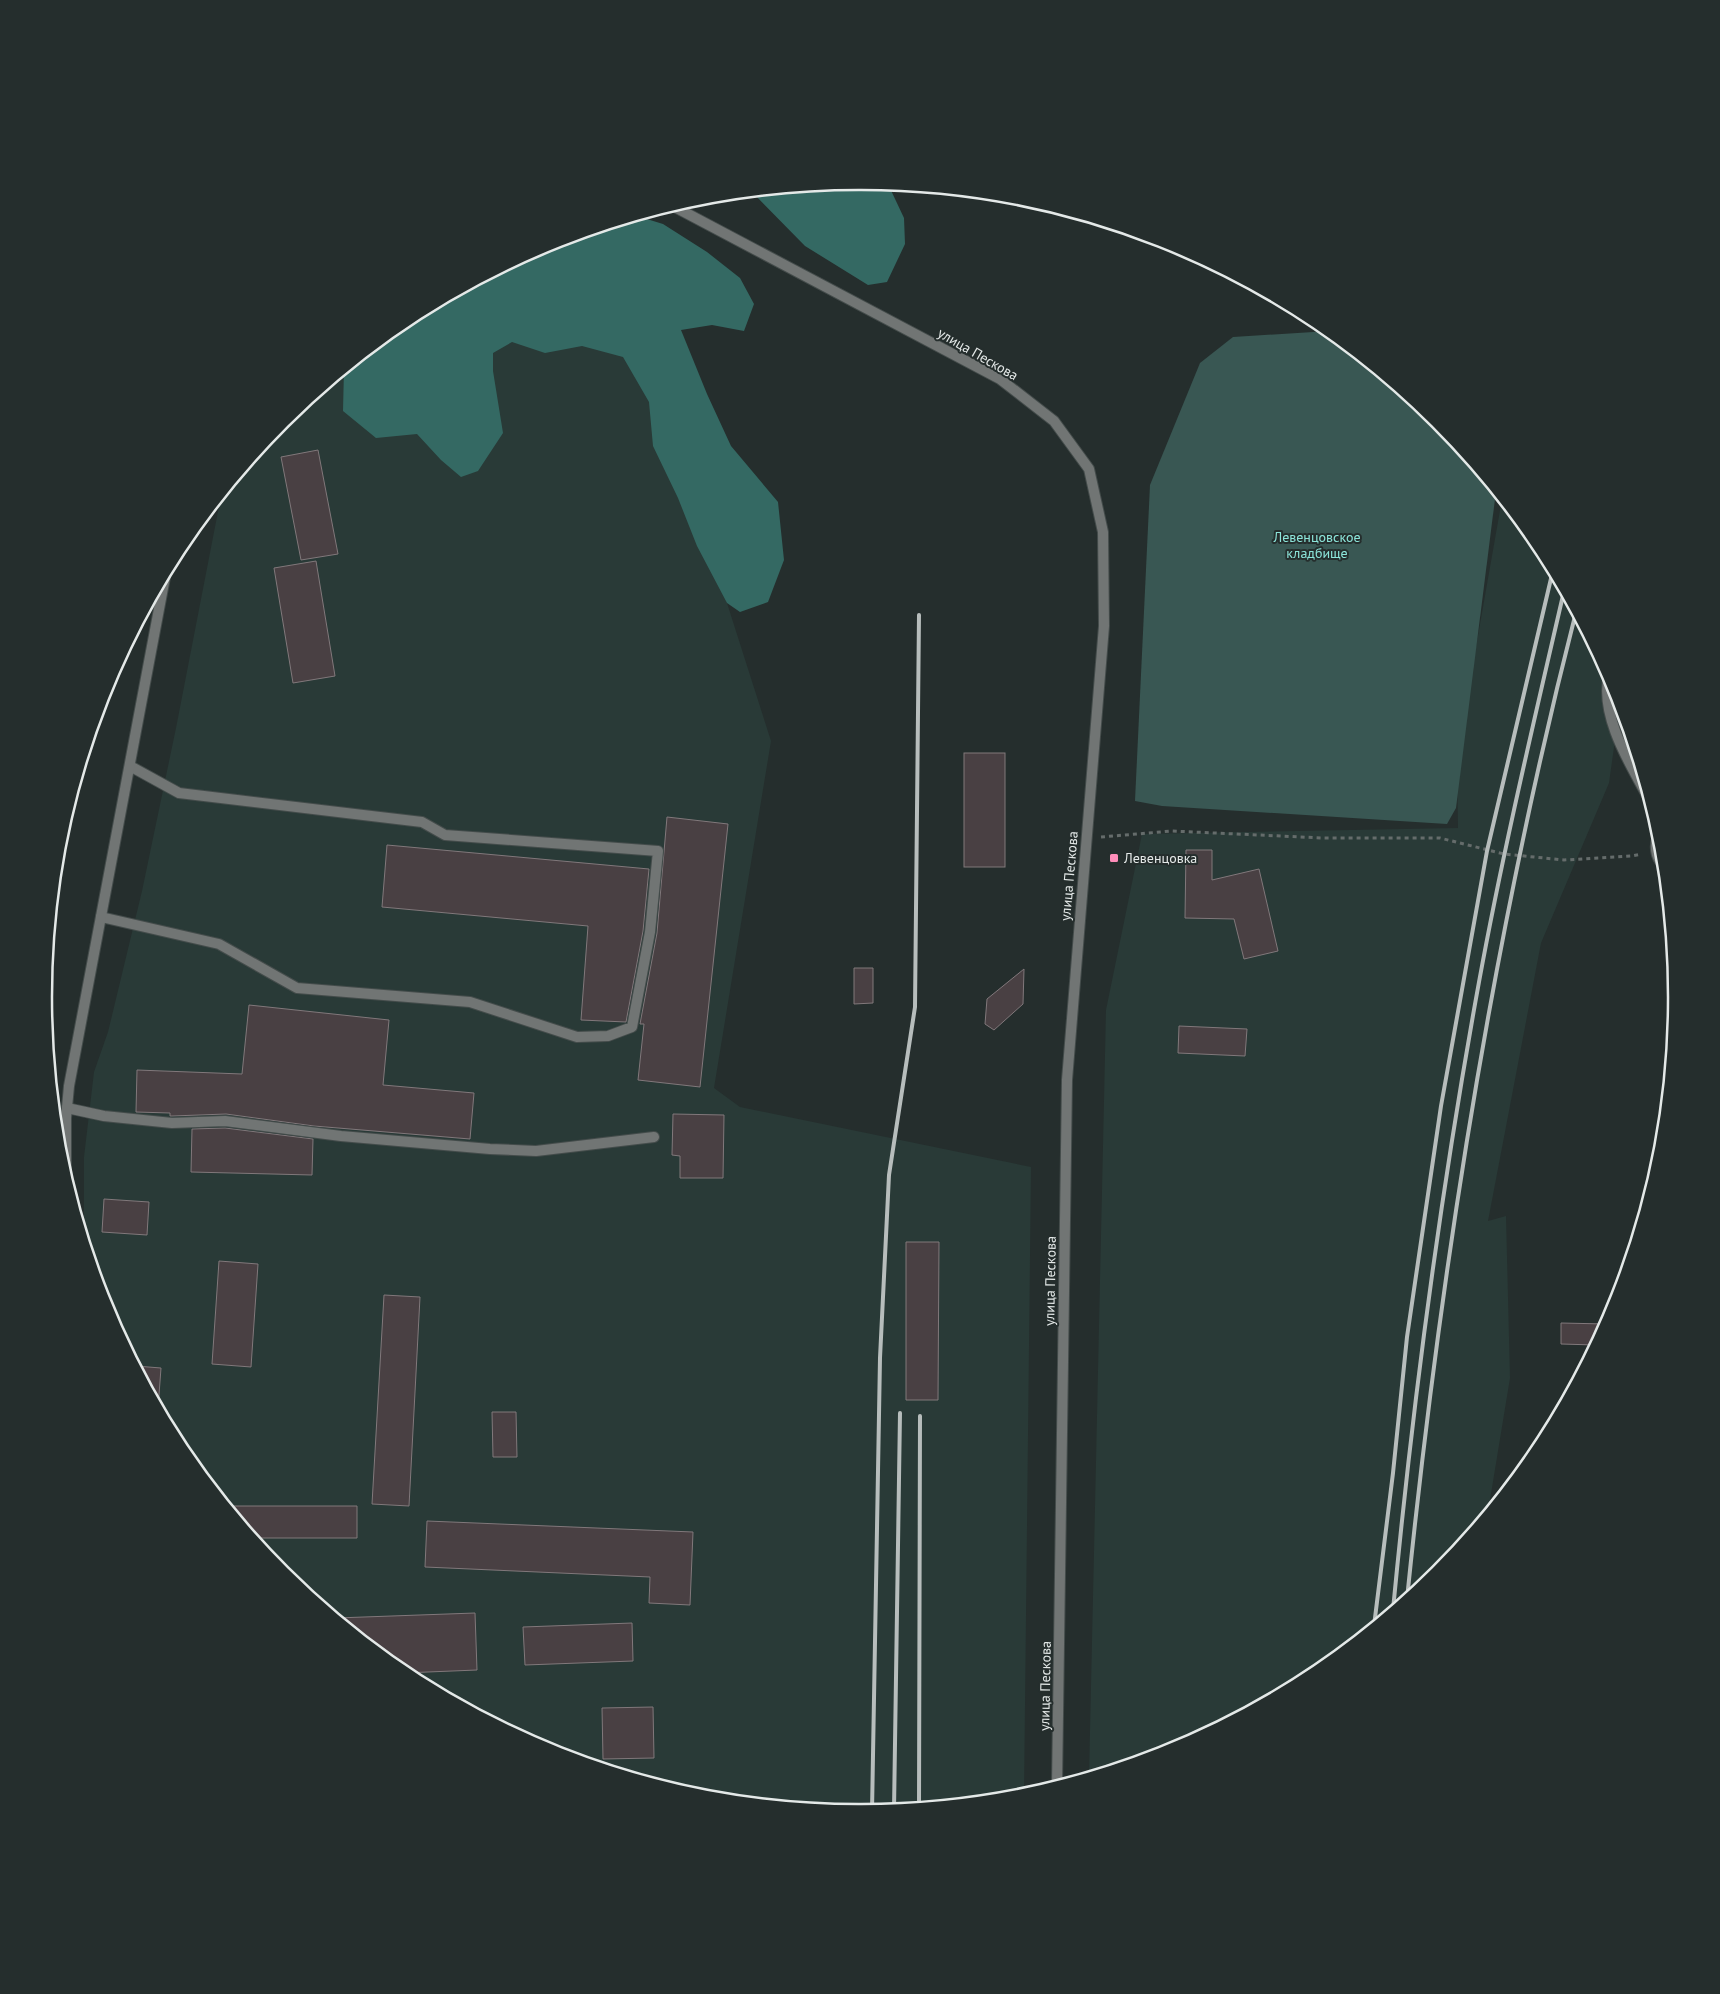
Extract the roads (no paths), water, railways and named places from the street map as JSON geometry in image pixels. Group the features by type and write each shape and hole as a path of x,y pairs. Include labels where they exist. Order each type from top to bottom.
{"street":[{"name":"улица Пескова","path":"681,210 1000,380 1054,421 1090,468 1103,532 1104,626 1067,1080 1057,1780"},
{"path":"66,1143 66,1108 163,590"},
{"path":"1608,693 1610,717 1624,754 1637,778"},
{"path":"101,917 219,944 296,988 470,1002 577,1037 608,1036 632,1027 650,932 658,851 446,835 422,822 179,793 130,766"},
{"path":"66,1108 104,1116 163,1122 225,1122 341,1136 536,1152 654,1137"}],"railway":[{"path":"1375,1619 1407,1337 1441,1106 1487,851 1551,580"},
{"path":"1394,1602 1429,1295 1465,1060 1498,884 1562,599"},
{"path":"872,1804 880,1358 889,1175 915,1007 919,615"},
{"path":"1408,1589 1436,1350 1473,1102 1519,856 1574,621"},
{"path":"894,1803 900,1413"},
{"path":"919,1802 920,1416"}],"place":[{"name":"Левенцовка","path":"1114,858"}],"park label":[{"name":"Левенцовское кладбище","path":"1317,546"}]}
